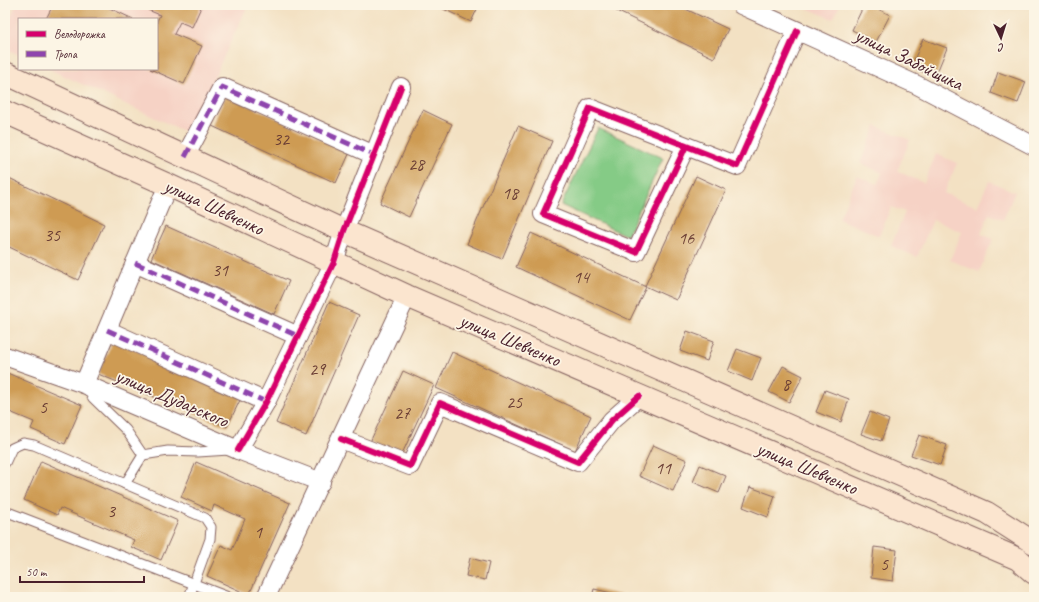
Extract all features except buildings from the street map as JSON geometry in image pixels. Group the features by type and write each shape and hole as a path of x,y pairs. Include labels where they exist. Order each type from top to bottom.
{"main road":[{"name":"улица Шевченко","path":"5,72 344,231 987,513 1034,543"},
{"name":"улица Шевченко","path":"5,112 168,185 407,296 1029,564"}],"street":[{"name":"улица Забойщика","path":"742,5 917,85 1034,146"},
{"path":"686,146 636,252 543,214 590,108 737,166 797,30"},
{"path":"238,450 266,402 334,262 344,231 401,86"},
{"path":"185,157 222,87 374,155"},
{"path":"84,384 168,185"},
{"path":"135,263 298,336"},
{"path":"266,597 407,296"},
{"path":"107,330 266,402"},
{"name":"улица Дударского","path":"5,356 84,384 238,450 321,482"},
{"path":"341,438 410,466 440,402 578,462 612,420 639,396"},
{"path":"987,513 1034,535"}],"lane":[{"path":"84,384 93,398 126,430 143,455"},
{"path":"5,463 12,448 23,443 34,445 205,518 211,527 210,539 189,597"},
{"path":"125,484 143,455 168,451 198,452 238,450"},
{"path":"5,511 228,597"}],"shaded area":[{"path":"16,5 248,5 188,133 51,70 158,70 158,18 18,18 18,54 5,48 5,29"},
{"path":"799,5 840,5 833,19"},
{"path":"876,126 910,140 897,171 924,183 936,154 957,163 944,193 977,207 989,181 1015,192 1003,220 989,214 981,234 993,239 979,272 950,260 962,232 933,220 917,257 891,246 905,212 891,207 879,236 839,219 857,176 877,184 882,173 860,163"}],"green space":[{"path":"598,128 663,158 627,236 561,205"}],"marked path":[{"path":"185,157 222,87 374,155"},
{"path":"135,263 298,336"},
{"path":"107,330 266,402"}],"cycle path":[{"path":"686,146 636,252 543,214 590,108 737,166 797,31"},
{"path":"238,450 266,402 334,262 344,231 401,87"},
{"path":"341,439 410,466 440,403 578,462 612,420 639,396"}]}
